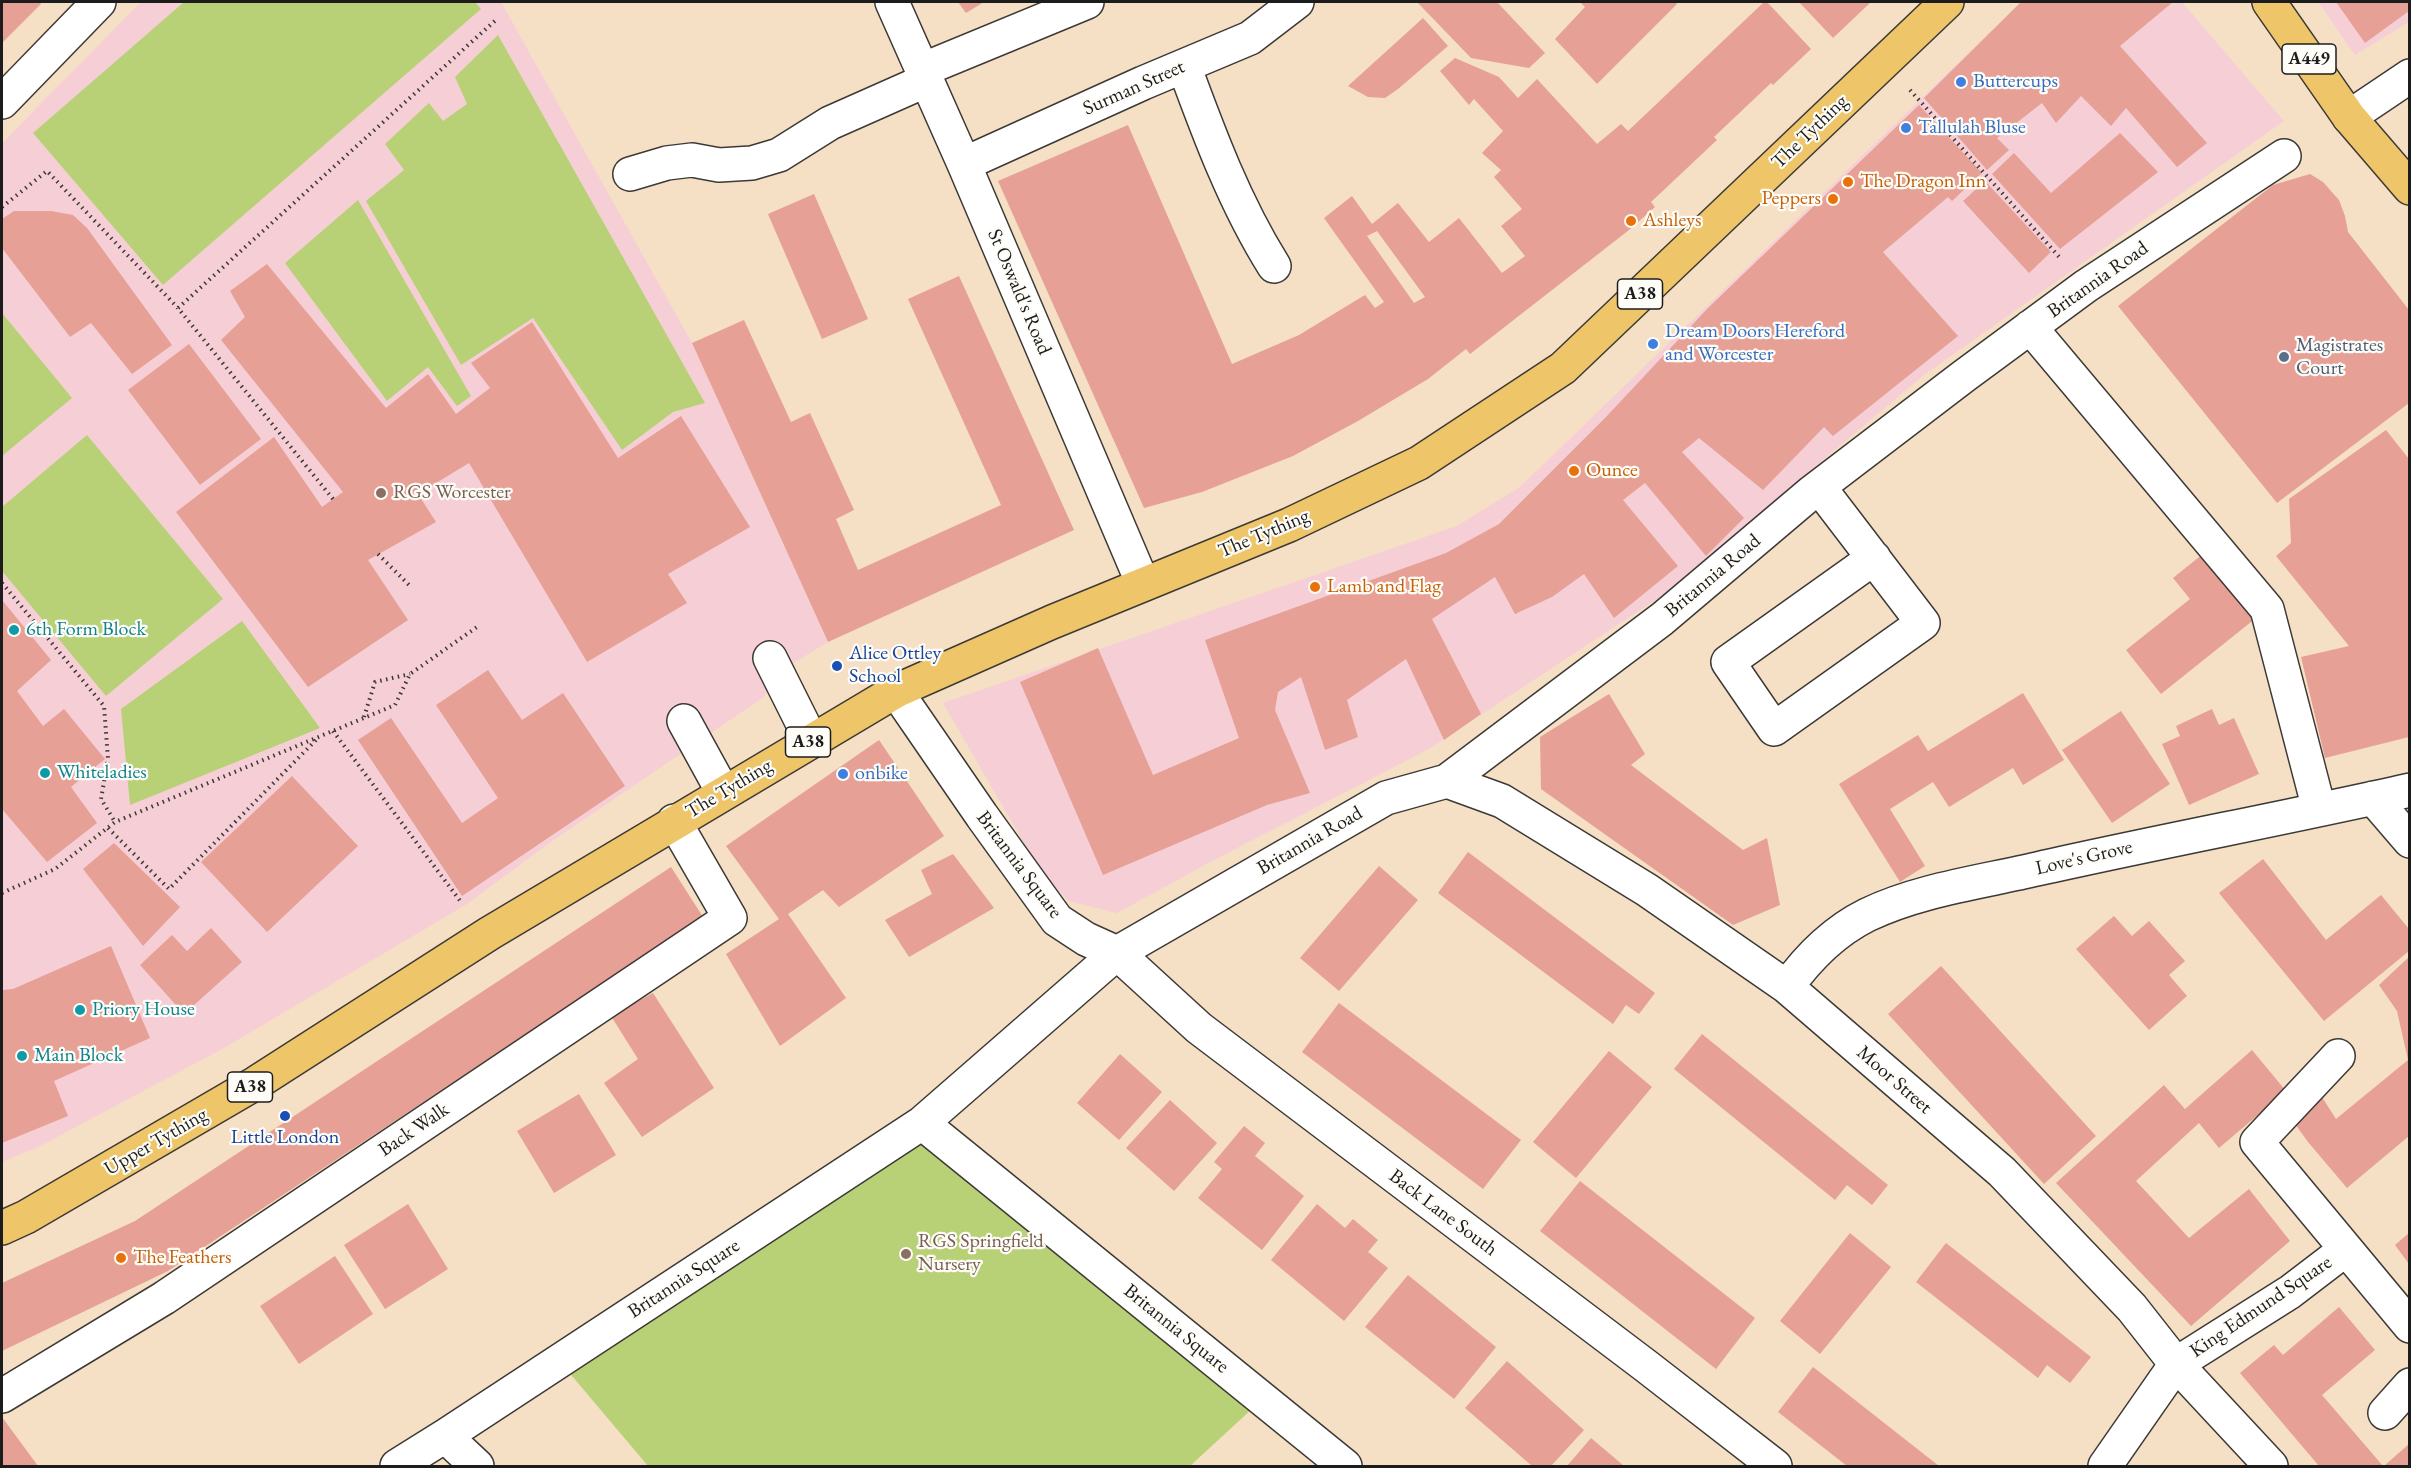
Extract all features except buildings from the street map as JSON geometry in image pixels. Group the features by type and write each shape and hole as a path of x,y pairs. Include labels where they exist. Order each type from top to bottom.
{"main road":[{"name":"The Tything","path":"490,933 723,792 896,691 1143,584 1289,525 1419,463 1563,368 1947,2"},
{"name":"A449","path":"2269,2 2349,117 2409,185"},
{"name":"Upper Tything","path":"2,1228 26,1217 256,1083 490,933"}],"street":[{"path":"2,102 99,2"},
{"name":"St Oswald's Road","path":"891,2 964,164 1143,584"},
{"path":"630,174 667,163 692,160 719,165 752,163 779,156 830,123 924,75 1087,2"},
{"name":"Surman Street","path":"964,164 1250,38 1297,2"},
{"path":"1184,66 1229,178 1258,240 1274,266"},
{"path":"2349,117 2409,76"},
{"name":"Britannia Road","path":"1117,953 1386,798 1448,781 1662,619 1819,487 2030,327 2086,286 2284,156"},
{"path":"2030,327 2267,609 2319,809"},
{"path":"1819,487 1874,558 1923,623 1774,729 1728,662 1874,558"},
{"path":"770,658 811,741"},
{"name":"Britannia Square","path":"397,1467 922,1123 1117,953 1086,939 1057,920 896,691"},
{"path":"684,721 723,792"},
{"name":"Moor Street","path":"1448,781 1511,807 1647,890 1787,987 2002,1172 2132,1308 2176,1364 2271,1467"},
{"name":"Love's Grove","path":"1787,987 1798,972 1844,927 1914,897 2172,838 2409,790"},
{"path":"2373,798 2409,841"},
{"name":"Back Walk","path":"2,1396 165,1298 730,918 674,822"},
{"name":"Back Lane South","path":"1117,953 1199,1028 1655,1373 1775,1467"},
{"name":"King Edmund Square","path":"2338,1056 2257,1142 2409,1326"},
{"name":"Britannia Square","path":"922,1123 1345,1467"},
{"name":"King Edmund Square","path":"2176,1364 2290,1292 2345,1250"},
{"path":"2105,1467 2176,1364"},
{"path":"2385,1413 2409,1385"},
{"path":"445,1436 477,1467"}],"path":[{"path":"178,308 498,18"},
{"path":"1884,61 2086,286"},
{"path":"2,207 47,171 178,308 333,499"},
{"path":"378,554 411,587"},
{"path":"2,583 104,706 108,759 101,799 117,821"},
{"path":"364,718 375,682 410,674 477,627"},
{"path":"2,893 55,869 117,821 394,705 410,674"},
{"path":"333,730 462,902"},
{"path":"108,828 169,889 321,736"}],"shaded area":[{"name":"RGS Worcester","path":"141,2 501,2 692,343 828,642 779,672 764,697 548,844 467,904 224,1048 42,1145 2,1162 2,143"},
{"path":"2021,2 2182,2 2284,121 1924,375 1663,595 1429,749 1117,913 1068,901 1039,869 943,703 1457,526 1520,487"},
{"path":"2318,2 2409,2 2409,22 2355,55"}],"green space":[{"path":"184,2 475,2 481,9 163,285 33,133"},
{"path":"498,35 705,403 673,412 622,450 533,318 461,365 366,201 404,170 385,144 429,103 443,121 467,104 455,77"},
{"path":"358,200 471,396 457,406 428,367 387,401 285,263"},
{"path":"2,313 72,398 2,456"},
{"path":"87,435 223,599 106,696 2,571 2,507"},
{"path":"242,621 320,728 130,805 121,709"},
{"name":"RGS Springfield Nursery","path":"925,1139 1253,1408 1190,1466 648,1466 567,1370"}],"place":[{"name":"Buttercups","path":"1961,82"},
{"name":"Tallulah Bluse","path":"1906,128"},
{"name":"The Dragon Inn","path":"1848,182"},
{"name":"Peppers","path":"1833,199"},
{"name":"Ashleys","path":"1631,221"},
{"name":"Dream Doors Hereford and Worcester","path":"1653,344"},
{"name":"Magistrates Court","path":"2284,357"},
{"name":"Ounce","path":"1574,471"},
{"name":"RGS Worcester","path":"381,493"},
{"name":"Lamb and Flag","path":"1315,587"},
{"name":"6th Form Block","path":"14,630"},
{"name":"Alice Ottley School","path":"837,666"},
{"name":"Whiteladies","path":"45,773"},
{"name":"onbike","path":"843,774"},
{"name":"Priory House","path":"80,1010"},
{"name":"Main Block","path":"22,1056"},
{"name":"Little London","path":"285,1116"},
{"name":"RGS Springfield Nursery","path":"906,1254"},
{"name":"The Feathers","path":"121,1258"}]}
